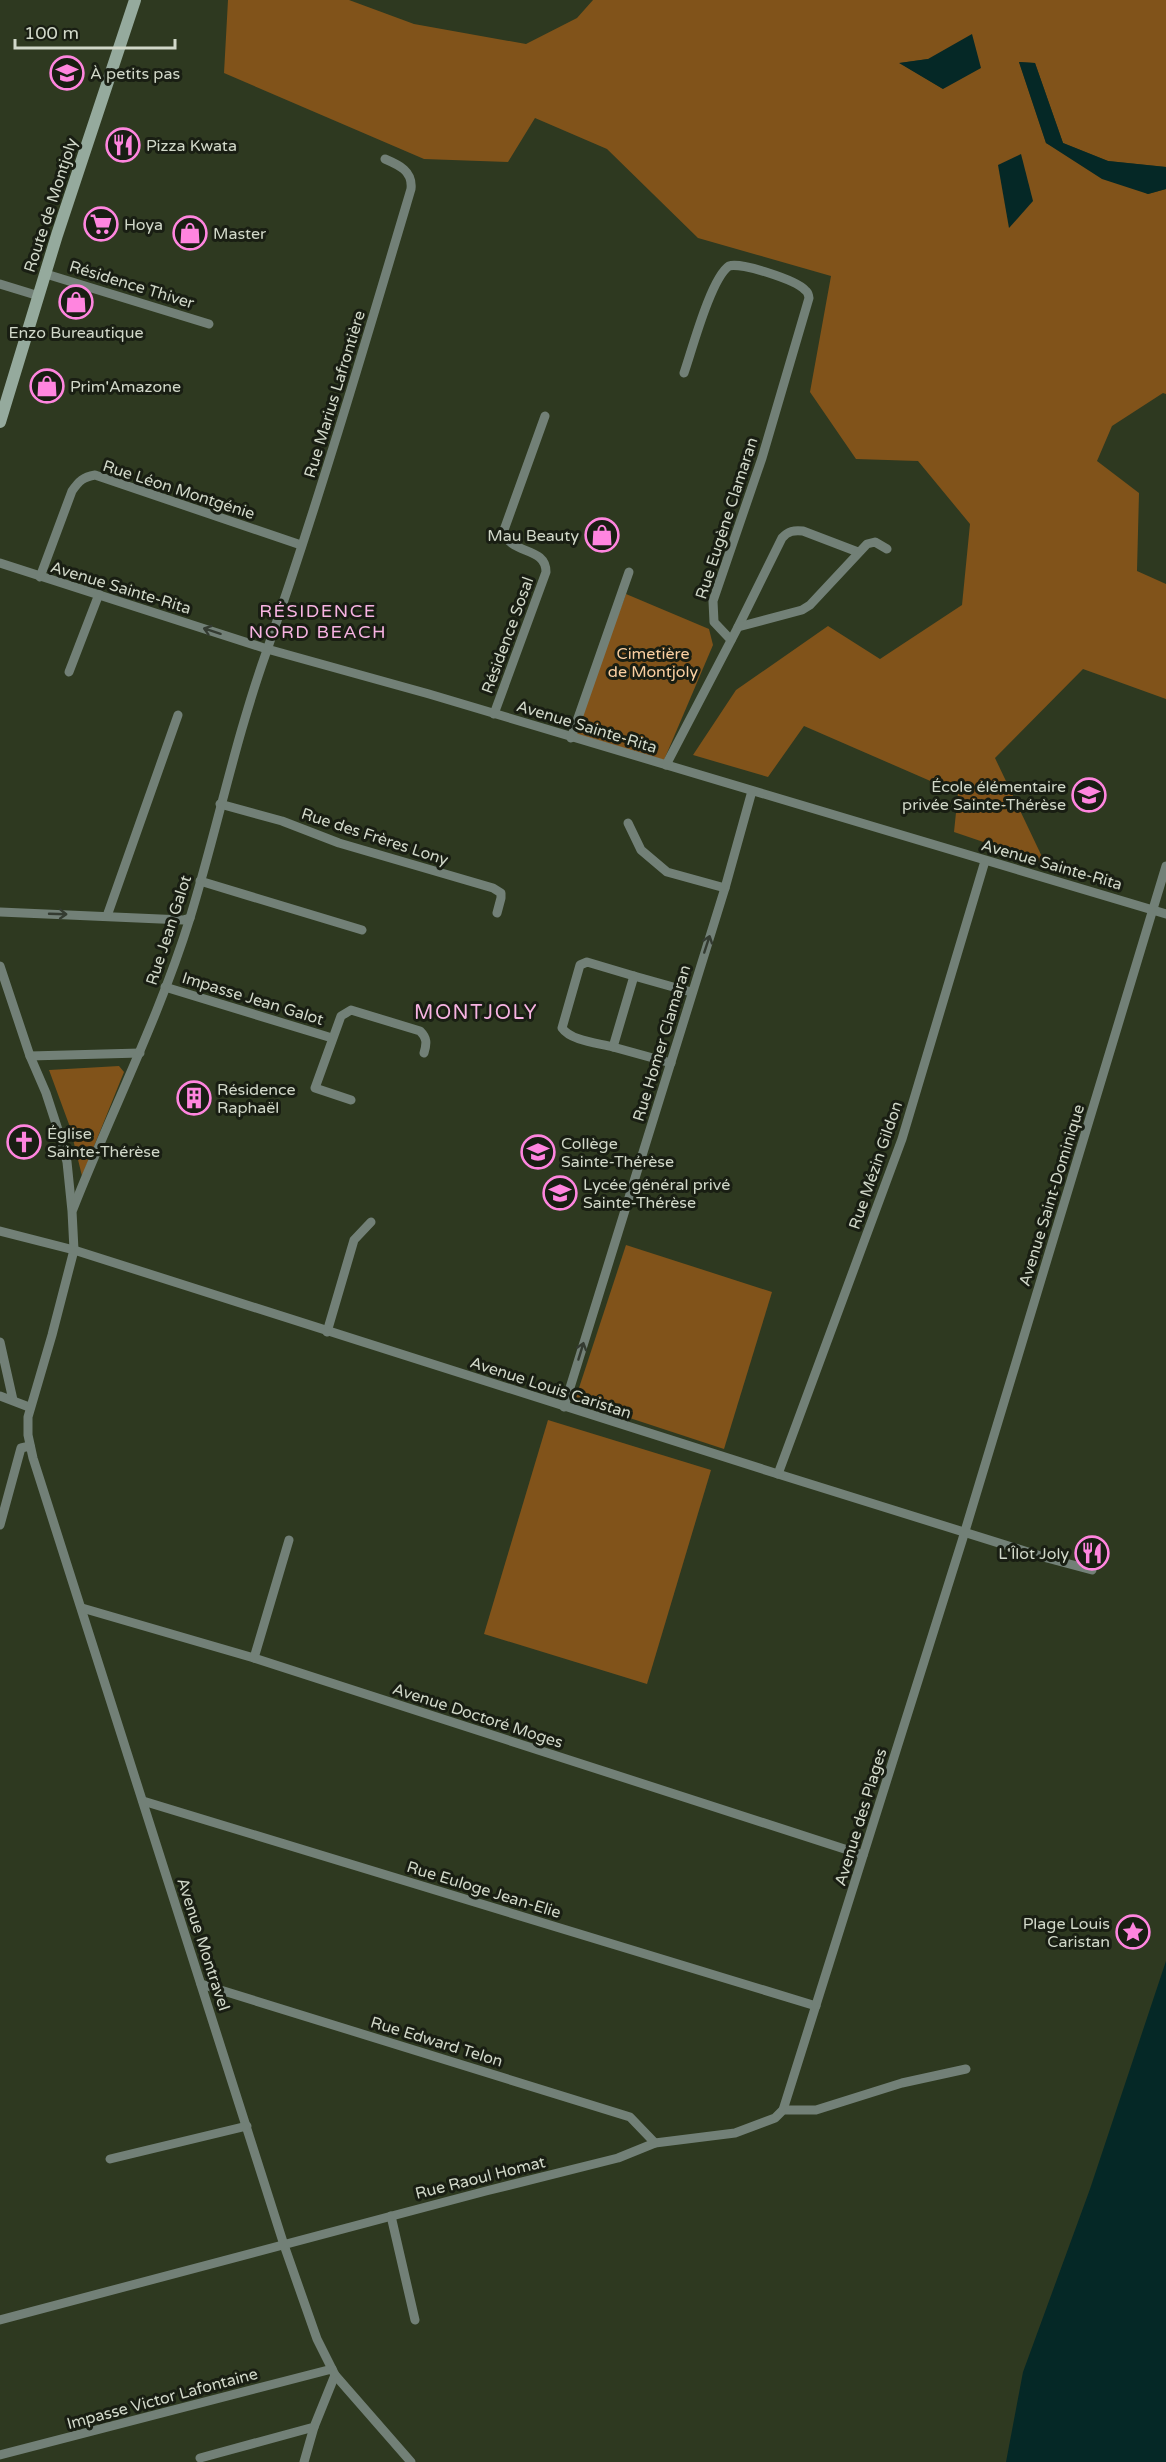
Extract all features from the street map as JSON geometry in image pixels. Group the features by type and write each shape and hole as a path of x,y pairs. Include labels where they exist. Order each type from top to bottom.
{"main road":[{"name":"Route de Montjoly","path":"0,422 135,0"}],"street":[{"name":"Rue Marius Lafrontière","path":"267,649 346,409 411,189 412,182 407,172 399,165 385,159"},
{"name":"Rue Eugène Clamaran","path":"684,373 705,312 721,274 729,266 747,266 800,286 808,293 809,298 762,458 713,601 714,622 731,640"},
{"name":"Résidence Thiver","path":"46,274 209,324"},
{"path":"0,284 39,296"},
{"name":"Résidence Sosal","path":"494,714 546,572 542,558 512,545 505,537 504,530 545,417"},
{"name":"Rue Léon Montgénie","path":"40,577 72,491 84,477 95,475 302,545"},
{"path":"666,765 782,538 793,530 803,531 858,552"},
{"path":"738,627 802,610 822,594 858,552 872,542 879,543 887,549"},
{"name":"Avenue Sainte-Rita","path":"0,563 267,649 494,714 1166,914"},
{"path":"571,738 629,572"},
{"path":"69,672 99,594"},
{"name":"Rue Jean Galot","path":"72,1211 140,1053 190,918 220,804 267,649"},
{"path":"107,916 178,715"},
{"name":"Rue Homer Clamaran","path":"564,1407 725,888 752,791"},
{"name":"Rue des Frères Lony","path":"220,804 282,820 339,843 493,888 501,893 497,913"},
{"path":"628,823 641,850 667,872 725,888"},
{"name":"Rue Mézin Gildon","path":"778,1474 902,1139 985,861"},
{"name":"Avenue Saint-Dominique","path":"964,1532 1166,866"},
{"path":"200,881 362,930"},
{"path":"0,912 183,920 190,918"},
{"path":"671,1063 580,1038 564,1032 562,1028 580,965 587,962 691,992"},
{"name":"Avenue Montravel","path":"0,966 30,1056 49,1103 67,1162 72,1211 74,1250 52,1335 29,1407 30,1446 284,2245 317,2339 333,2372 411,2462"},
{"path":"613,1047 634,976"},
{"name":"Impasse Jean Galot","path":"165,987 332,1038"},
{"path":"351,1100 315,1088 341,1016 351,1010 420,1031 425,1036 427,1044 424,1053"},
{"path":"30,1056 140,1053"},
{"path":"327,1332 354,1240 371,1222"},
{"name":"Avenue Louis Caristan","path":"0,1231 74,1250 564,1407 1047,1558 1092,1570"},
{"path":"0,1342 14,1400"},
{"path":"0,1396 29,1407"},
{"path":"0,1525 21,1448 30,1446"},
{"name":"Avenue des Plages","path":"783,2110 964,1532"},
{"path":"254,1658 289,1540"},
{"name":"Avenue Doctoré Moges","path":"82,1608 254,1658 863,1855"},
{"name":"Rue Euloge Jean-Elie","path":"143,1801 816,2006"},
{"name":"Rue Edward Telon","path":"201,1984 630,2117 655,2143"},
{"name":"Rue Raoul Homat","path":"0,2320 618,2158 655,2143 735,2133 775,2118 783,2110 816,2110 902,2083 966,2069"},
{"path":"110,2159 247,2127"},
{"path":"391,2216 415,2320"},
{"path":"304,2462 333,2372"},
{"name":"Impasse Victor Lafontaine","path":"0,2455 333,2372"},
{"path":"200,2458 314,2427"}],"green space":[{"path":"228,0 349,0 414,24 526,44 577,18 593,0 1166,0 1166,167 1108,161 1063,143 1035,63 1019,62 1046,143 1148,194 1166,189 1166,394 1163,393 1112,426 1097,461 1139,493 1137,571 1166,584 1166,699 1083,669 995,758 1045,863 954,832 958,793 804,726 768,777 693,755 736,690 828,626 880,659 962,605 970,524 918,461 856,459 810,392 831,276 698,238 607,149 535,118 508,162 424,159 224,73","holes":["928,59 943,89 900,63"]},
{"name":"Cimetière de Montjoly","path":"626,594 709,629 713,645 664,760 573,734"},
{"path":"119,1066 124,1072 82,1176 70,1127 49,1070"},
{"path":"626,1245 772,1292 724,1449 575,1400"},
{"path":"548,1420 711,1470 647,1684 484,1634"}],"water":[{"path":"972,34 981,68 943,89 899,63 928,59"},
{"path":"1019,62 1035,63 1063,143 1108,161 1166,167 1166,189 1148,194 1102,179 1046,143"},
{"path":"1021,154 1033,201 1009,228 998,165"},
{"path":"1166,1961 1166,2462 1006,2462 1023,2372 1090,2189"}],"place":[{"name":"À petits pas","path":"67,73"},
{"name":"Pizza Kwata","path":"123,145"},
{"name":"Hoya","path":"101,224"},
{"name":"Master","path":"190,233"},
{"name":"Enzo Bureautique","path":"76,302"},
{"name":"Prim'Amazone","path":"47,386"},
{"name":"Mau Beauty","path":"602,535"},
{"name":"École élémentaire privée Sainte-Thérèse","path":"1089,795"},
{"name":"Résidence Raphaël","path":"194,1098"},
{"name":"Église Sainte-Thérèse","path":"24,1142"},
{"name":"Collège Sainte-Thérèse","path":"538,1152"},
{"name":"Lycée général privé Sainte-Thérèse","path":"560,1193"},
{"name":"L'Îlot Joly","path":"1092,1553"},
{"name":"Plage Louis Caristan","path":"1133,1932"}],"district":[{"name":"RÉSIDENCE NORD BEACH","path":"318,621"},
{"name":"MONTJOLY","path":"476,1012"}]}
